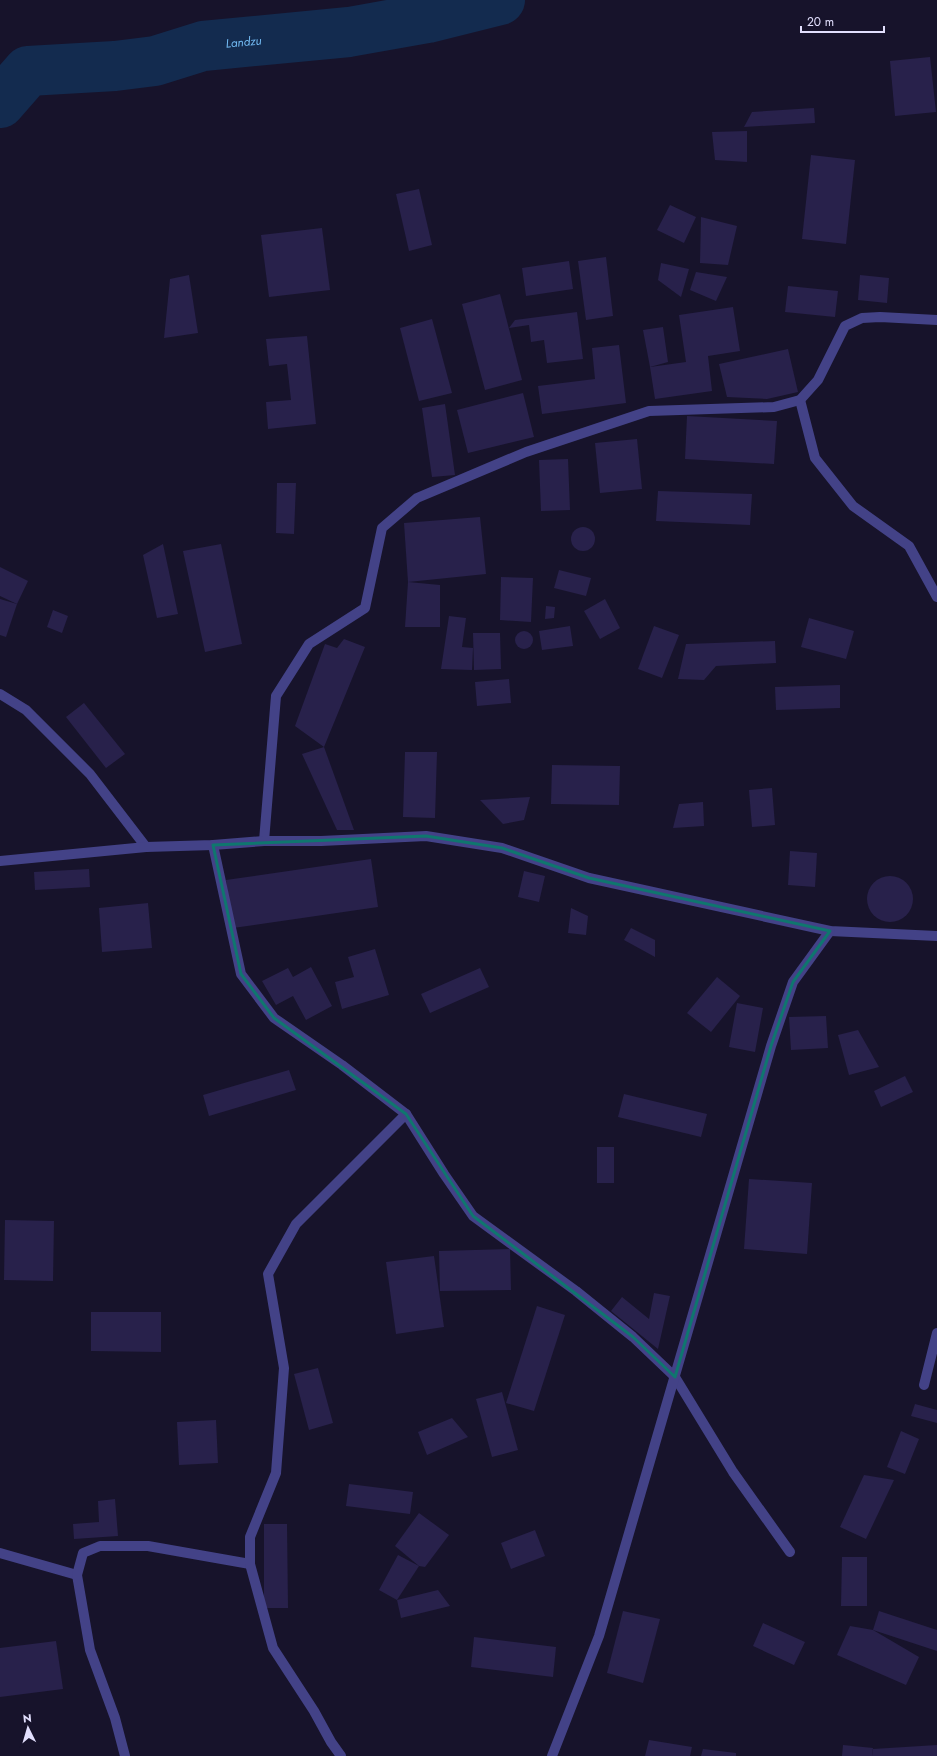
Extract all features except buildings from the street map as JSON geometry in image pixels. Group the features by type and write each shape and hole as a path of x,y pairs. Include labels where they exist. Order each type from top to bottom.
{"street":[{"path":"264,841 276,696 309,644 365,608 382,528 417,498 526,452 649,411 774,407 800,400 818,380 845,326 862,318 880,317 937,320"},
{"path":"800,400 815,458 853,506 909,546 937,597"},
{"path":"0,694 26,710 90,774 146,847"},
{"path":"0,861 146,847 213,845 264,841 321,841 426,836 502,848 589,878 830,931 937,936"},
{"path":"213,845 241,974 274,1018 342,1065 406,1114 444,1174 474,1216 576,1291 634,1337 675,1376 733,1472 790,1552"},
{"path":"552,1756 599,1636 771,1046 793,982 830,931"},
{"path":"341,1756 273,1648 250,1564 250,1537 276,1473 284,1368 268,1274 296,1224 406,1114"},
{"path":"924,1384 937,1333"},
{"path":"125,1756 115,1718 90,1650 77,1575 83,1553 100,1546 148,1546 250,1564"},
{"path":"0,1553 77,1575"}],"highlighted area":[{"path":"426,836 502,848 589,878 830,931 793,982 771,1046 675,1377 633,1337 473,1216 406,1114 274,1018 241,974 213,845"}],"waterway":[{"name":"Landzu","path":"0,103 28,71 115,66 155,61 203,46 349,32 428,18 500,0"}]}
